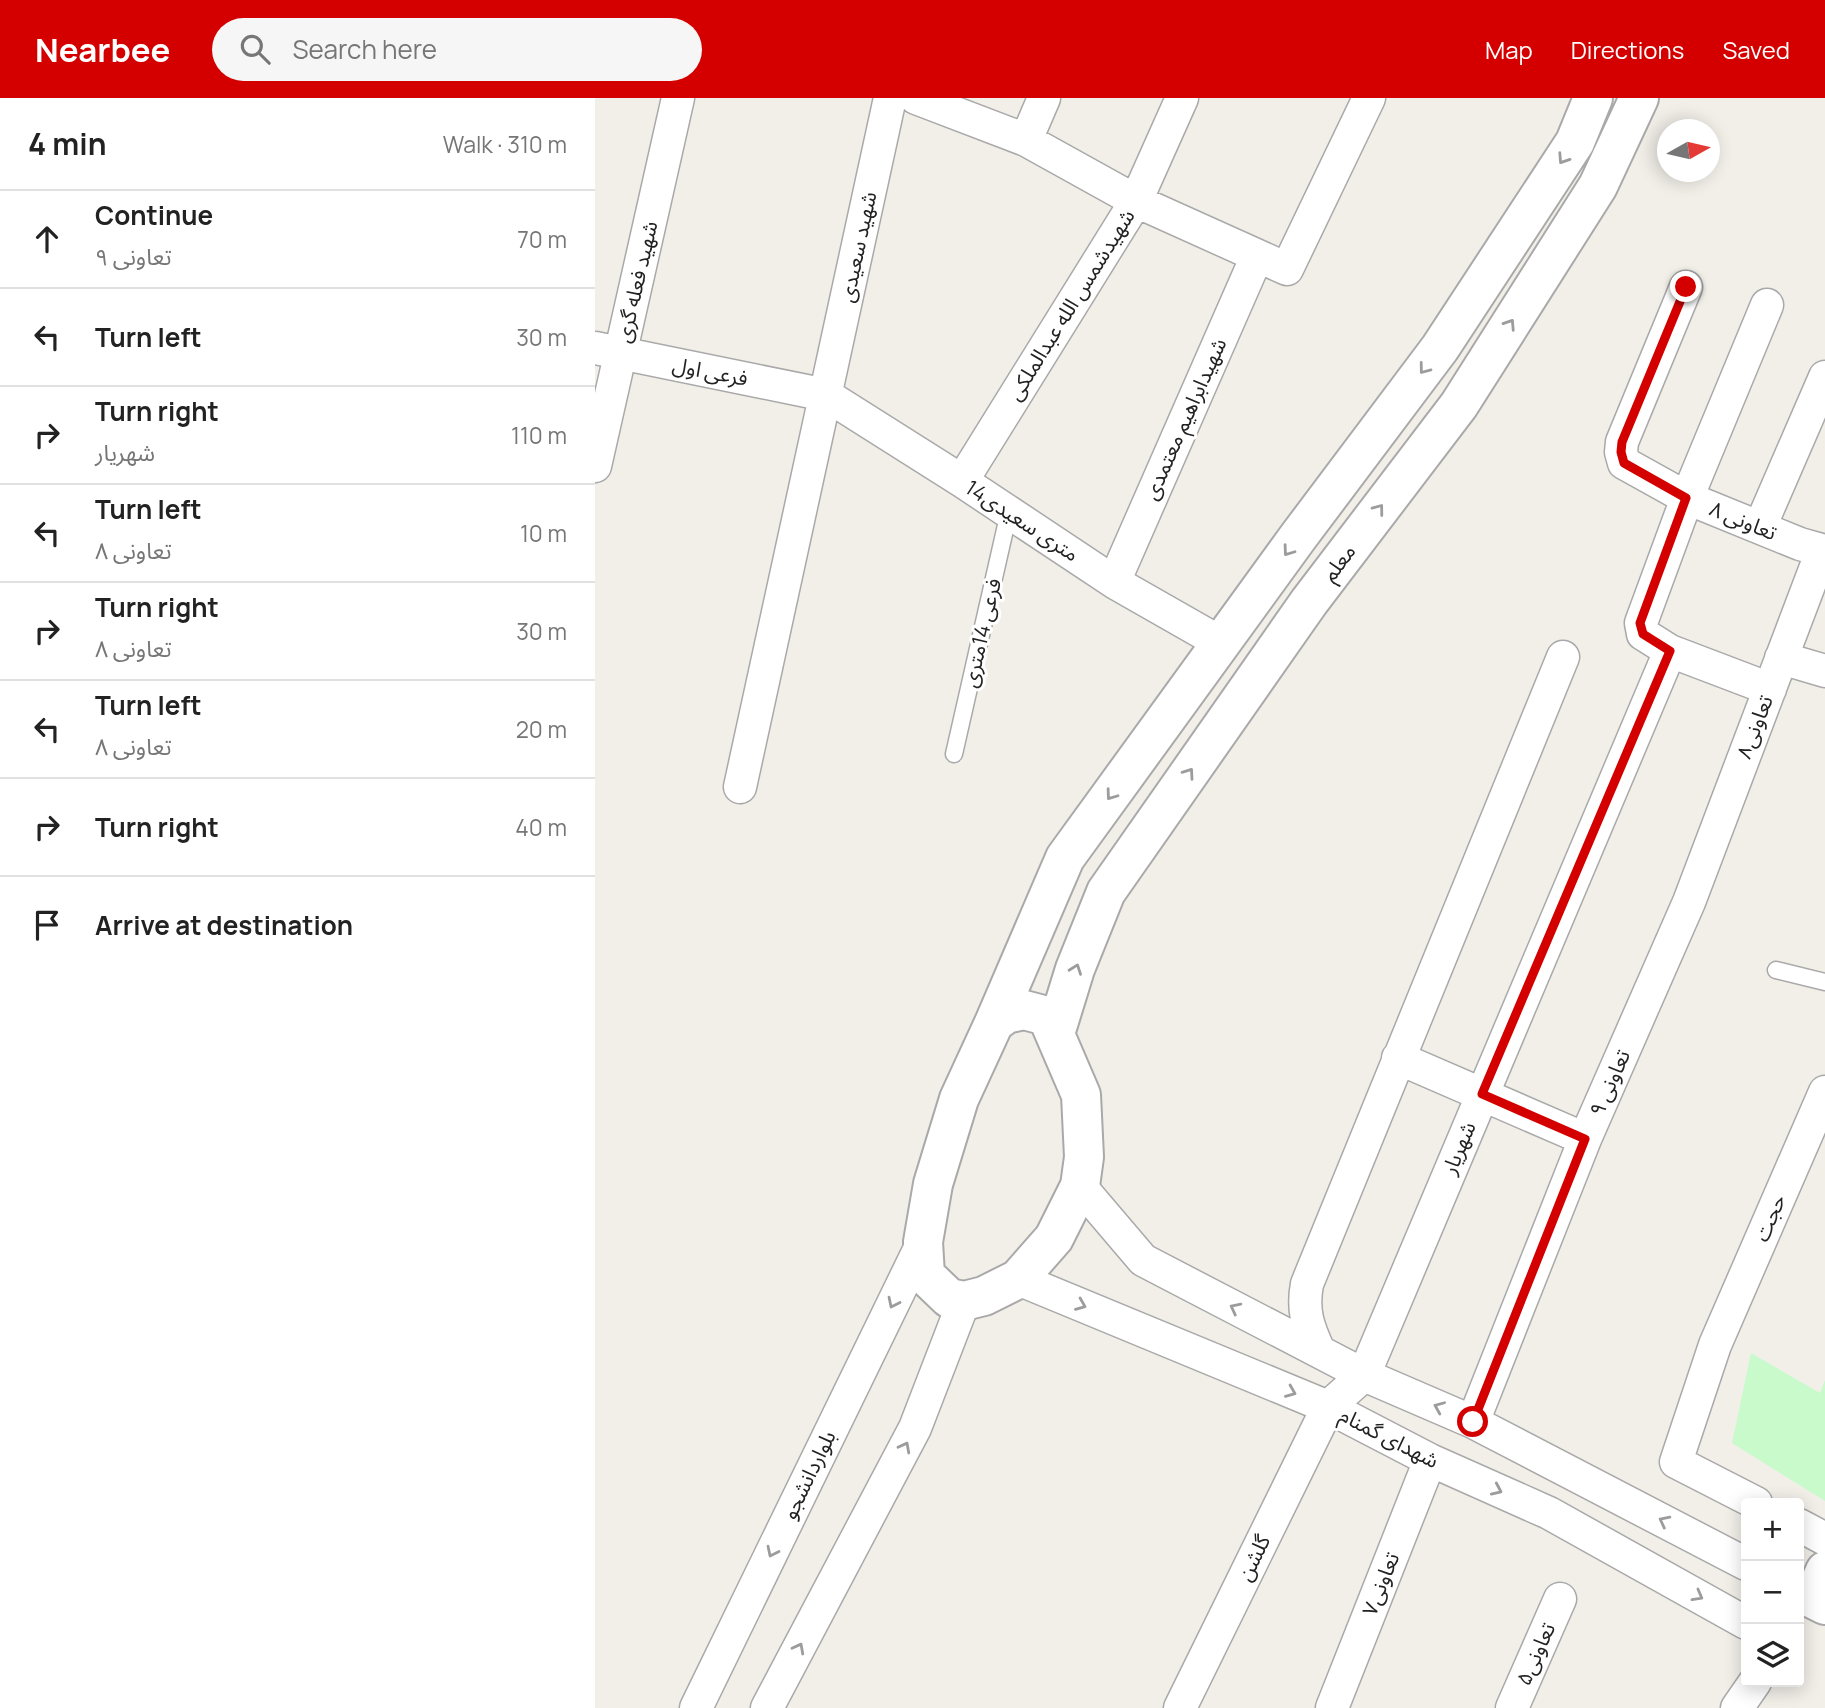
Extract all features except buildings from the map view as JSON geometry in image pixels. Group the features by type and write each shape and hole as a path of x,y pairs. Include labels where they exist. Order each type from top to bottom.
{"street":[{"name":"شهید فعله گری","path":"595,466 608,351 678,98"},
{"name":"شهید سعیدی","path":"740,787 890,98"},
{"name":"شهیدشمس الله عبدالملکی","path":"916,98 1026,140 1136,201 961,481"},
{"path":"1026,140 1044,98"},
{"path":"1182,98 1136,201 1287,269 1369,98"},
{"path":"995,1023 1006,1014 1024,1010 1047,1016 1081,1095 1084,1157 1080,1186 1054,1238 1018,1279 984,1296 964,1301 949,1298 926,1275 923,1242 933,1184 959,1099 995,1023 1065,858 1440,348 1575,142 1593,98"},
{"name":"معلم","path":"1055,1034 1075,969 1106,892 1310,602 1459,404 1598,186 1639,98"},
{"name":"شهیدابراهیم معتمدی","path":"1114,582 1257,256"},
{"name":"تعاونی ۸","path":"1686,287 1622,442 1624,463 1686,498 1816,549"},
{"path":"1686,498 1767,305"},
{"name":"فرعی اول","path":"608,351 826,395"},
{"path":"1760,527 1825,377"},
{"name":"14متری سعیدی","path":"826,395 1114,582 1221,643"},
{"name":"تعاونی ۸","path":"1686,498 1640,623 1643,634 1670,651 1770,689"},
{"name":"تعاونی۸","path":"1689,902 1770,689 1816,549"},
{"name":"شهریار","path":"1364,1375 1670,651"},
{"path":"1319,1351 1307,1324 1304,1304 1307,1284 1563,657"},
{"path":"1781,658 1825,671"},
{"name":"تعاونی ۹","path":"1473,1422 1585,1139 1689,902"},
{"path":"1398,1058 1585,1139"},
{"name":"حجت","path":"1746,1498 1676,1462 1715,1345 1825,1091"},
{"path":"1080,1186 1143,1260 1364,1375 1473,1422 1741,1561"},
{"name":"بلواردانشجو","path":"696,1708 923,1242"},
{"name":"شهدای گمنام","path":"1018,1279 1328,1407 1430,1460 1549,1513 1741,1620"},
{"path":"767,1708 915,1428 964,1301"},
{"path":"1328,1407 1364,1375"},
{"name":"گلشن","path":"1180,1708 1328,1407"},
{"name":"تعاونی۷","path":"1332,1708 1430,1460"},
{"path":"1804,1528 1825,1539"},
{"name":"تعاونی۵","path":"1512,1708 1560,1599"},
{"path":"1737,1708 1752,1687"}],"lane":[{"name":"فرعی 14متری","path":"954,754 1009,512"},
{"path":"1776,970 1825,982"}],"green space":[{"path":"1751,1353 1820,1393 1825,1380 1825,1501 1732,1443"}],"route":[{"path":"1473,1422 1585,1139 1482,1094 1670,651 1643,634 1640,623 1686,498 1624,463 1621,452 1622,442 1686,287"}]}
